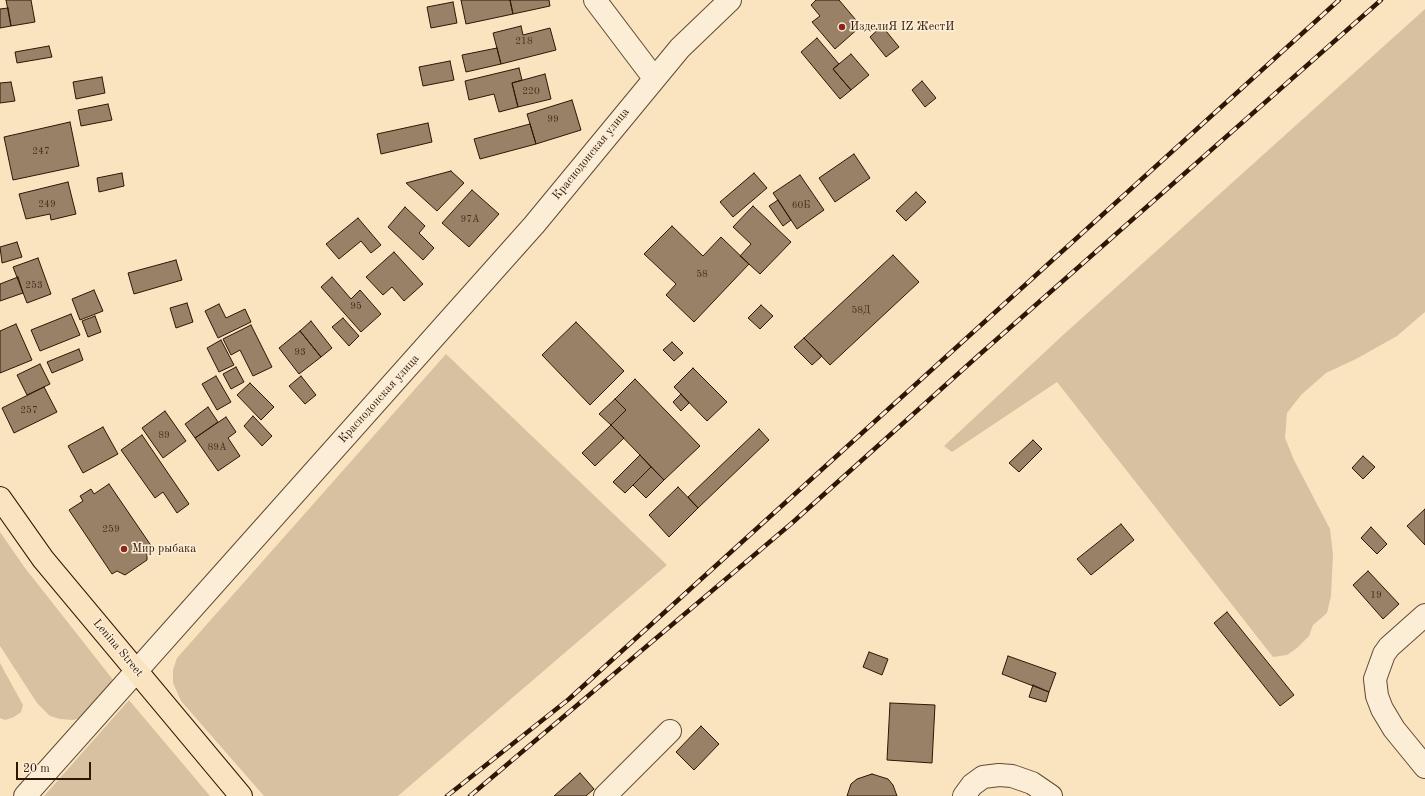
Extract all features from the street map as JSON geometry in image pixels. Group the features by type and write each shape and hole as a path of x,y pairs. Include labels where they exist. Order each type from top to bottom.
{"main road":[{"name":"Lenina Street","path":"0,498 44,559 241,796"}],"street":[{"path":"595,0 654,78"},
{"name":"Краснодонская улица","path":"25,796 534,225 680,48 730,0"},
{"path":"1425,615 1389,647 1380,662 1375,679 1377,696 1382,709 1394,729 1425,767"},
{"path":"605,796 670,731"},
{"path":"964,796 972,785 983,777 1000,775 1012,776 1032,783 1051,796"}],"shaded area":[{"path":"1425,9 1425,312 1397,336 1356,359 1326,373 1301,395 1287,413 1285,438 1294,460 1330,529 1333,555 1331,596 1327,613 1313,625 1309,636 1297,648 1287,655 1273,657 1057,382 952,452 944,446 1062,336"},
{"path":"446,354 667,565 398,796 264,796 181,701 173,683 173,670 177,658"},
{"path":"0,532 25,568 114,681 84,717 73,720 60,719 50,716 37,703 0,646"},
{"path":"0,663 23,705 21,712 14,717 5,720 0,718"},
{"path":"129,700 210,796 44,796"}],"building":[{"path":"6,0 31,0 35,22 11,26"},
{"path":"461,0 510,0 513,14 466,24"},
{"path":"510,0 549,0 550,6 513,14"},
{"path":"816,0 839,0 861,26 835,49 812,22 820,16 811,5"},
{"path":"453,2 457,23 431,28 427,7"},
{"path":"8,8 11,26 0,28 0,9"},
{"path":"521,26 523,35 550,28 556,50 501,64 493,33"},
{"path":"882,26 899,47 886,57 870,37"},
{"path":"817,38 839,64 833,69 851,90 840,99 801,52"},
{"path":"49,46 52,57 17,63 15,52"},
{"path":"497,48 501,64 466,72 462,55"},
{"path":"851,54 869,75 851,90 833,69"},
{"path":"450,61 454,80 423,86 419,67"},
{"path":"519,68 522,80 512,83 518,107 499,112 494,94 469,100 465,81"},
{"path":"545,74 551,99 518,107 512,83"},
{"path":"102,77 105,93 76,99 73,82"},
{"path":"922,81 936,98 925,107 912,90"},
{"path":"11,82 15,101 0,103 0,83"},
{"path":"572,100 581,130 536,144 527,114"},
{"path":"108,104 112,120 81,126 78,110"},
{"path":"70,122 79,166 13,180 4,137"},
{"path":"428,123 432,142 381,154 377,134"},
{"path":"530,124 536,144 480,159 474,139"},
{"path":"854,154 870,178 835,202 819,178"},
{"path":"451,171 464,183 437,211 406,183"},
{"path":"122,173 124,186 99,192 97,178"},
{"path":"754,173 767,188 733,217 720,202"},
{"path":"800,175 824,210 797,229 773,193"},
{"path":"68,182 76,214 51,220 50,214 26,219 19,194"},
{"path":"472,190 499,214 469,247 442,223"},
{"path":"916,192 926,202 906,221 896,211"},
{"path":"778,200 791,220 783,226 769,206"},
{"path":"753,206 791,242 760,274 740,256 751,244 733,227"},
{"path":"405,207 425,226 419,233 434,248 423,260 388,227"},
{"path":"358,218 381,245 371,253 361,241 339,259 326,244"},
{"path":"672,226 703,256 721,237 749,264 694,322 666,295 676,284 644,254"},
{"path":"17,242 22,257 2,263 0,247"},
{"path":"394,252 423,284 404,301 392,287 383,295 366,277"},
{"path":"893,255 919,282 830,365 804,338"},
{"path":"38,258 51,294 27,303 13,267"},
{"path":"176,260 182,280 134,294 128,273"},
{"path":"18,277 23,293 0,301 0,284"},
{"path":"332,277 351,299 360,290 381,314 361,332 321,287"},
{"path":"94,290 103,311 80,320 72,299"},
{"path":"187,303 193,322 176,328 170,308"},
{"path":"219,304 226,318 245,309 251,322 218,338 205,311"},
{"path":"761,305 773,316 760,329 748,318"},
{"path":"71,314 80,335 40,351 31,330"},
{"path":"95,316 101,332 88,337 82,321"},
{"path":"343,318 359,336 349,346 332,327"},
{"path":"311,321 332,348 321,357 300,331"},
{"path":"576,322 624,371 590,405 542,355"},
{"path":"16,324 32,360 0,373 0,331"},
{"path":"251,325 272,367 253,376 240,350 231,355 223,339"},
{"path":"300,331 321,357 299,374 279,348"},
{"path":"804,338 822,356 812,365 794,347"},
{"path":"221,340 234,365 219,372 207,348"},
{"path":"672,342 683,353 674,361 663,350"},
{"path":"79,349 83,360 52,373 47,362"},
{"path":"40,364 50,384 27,395 17,375"},
{"path":"236,367 244,382 231,389 223,374"},
{"path":"693,368 727,402 707,421 674,387"},
{"path":"216,376 231,402 217,410 202,384"},
{"path":"301,376 316,395 305,404 289,386"},
{"path":"635,379 700,446 664,480 611,425 626,410 615,399"},
{"path":"250,383 274,407 261,420 237,395"},
{"path":"44,387 57,412 14,433 2,408"},
{"path":"681,394 689,403 681,411 673,402"},
{"path":"615,399 626,410 611,425 599,414"},
{"path":"208,407 218,422 195,438 185,424"},
{"path":"165,411 186,441 163,458 142,428"},
{"path":"253,416 272,436 262,446 244,426"},
{"path":"226,417 236,432 228,438 240,456 218,471 195,438"},
{"path":"611,425 624,438 595,466 582,453"},
{"path":"103,427 118,454 83,473 68,446"},
{"path":"759,429 769,440 698,508 688,497"},
{"path":"142,435 189,504 177,513 163,492 155,498 121,450"},
{"path":"1033,440 1042,449 1019,472 1009,463"},
{"path":"640,455 651,467 625,493 613,482"},
{"path":"1363,456 1375,467 1363,479 1352,468"},
{"path":"651,467 664,480 646,498 633,485"},
{"path":"109,484 152,547 147,551 147,560 125,575 117,571 112,574 69,510 83,501 80,496 91,489 94,494"},
{"path":"678,487 698,508 669,537 649,515"},
{"path":"1425,509 1425,545 1407,526"},
{"path":"1121,524 1134,540 1091,575 1077,559"},
{"path":"1371,527 1387,544 1377,554 1361,538"},
{"path":"1368,571 1399,604 1383,619 1353,585"},
{"path":"1227,612 1294,695 1280,706 1214,623"},
{"path":"869,652 888,659 882,675 863,667"},
{"path":"1008,656 1056,673 1049,692 1002,674"},
{"path":"1033,685 1049,692 1046,702 1029,697"},
{"path":"890,703 935,705 932,763 887,760"},
{"path":"701,726 719,744 694,770 676,752"},
{"path":"580,773 594,789 586,796 554,796"},
{"path":"872,774 888,779 893,785 897,796 847,796 851,784 857,779"}],"railway":[{"path":"447,796 569,699 1339,0"},
{"path":"470,796 792,523 979,355 1381,0"}],"place":[{"name":"ИзделиЯ IZ ЖестИ","path":"842,27"},
{"name":"Мир рыбака","path":"124,549"}]}
